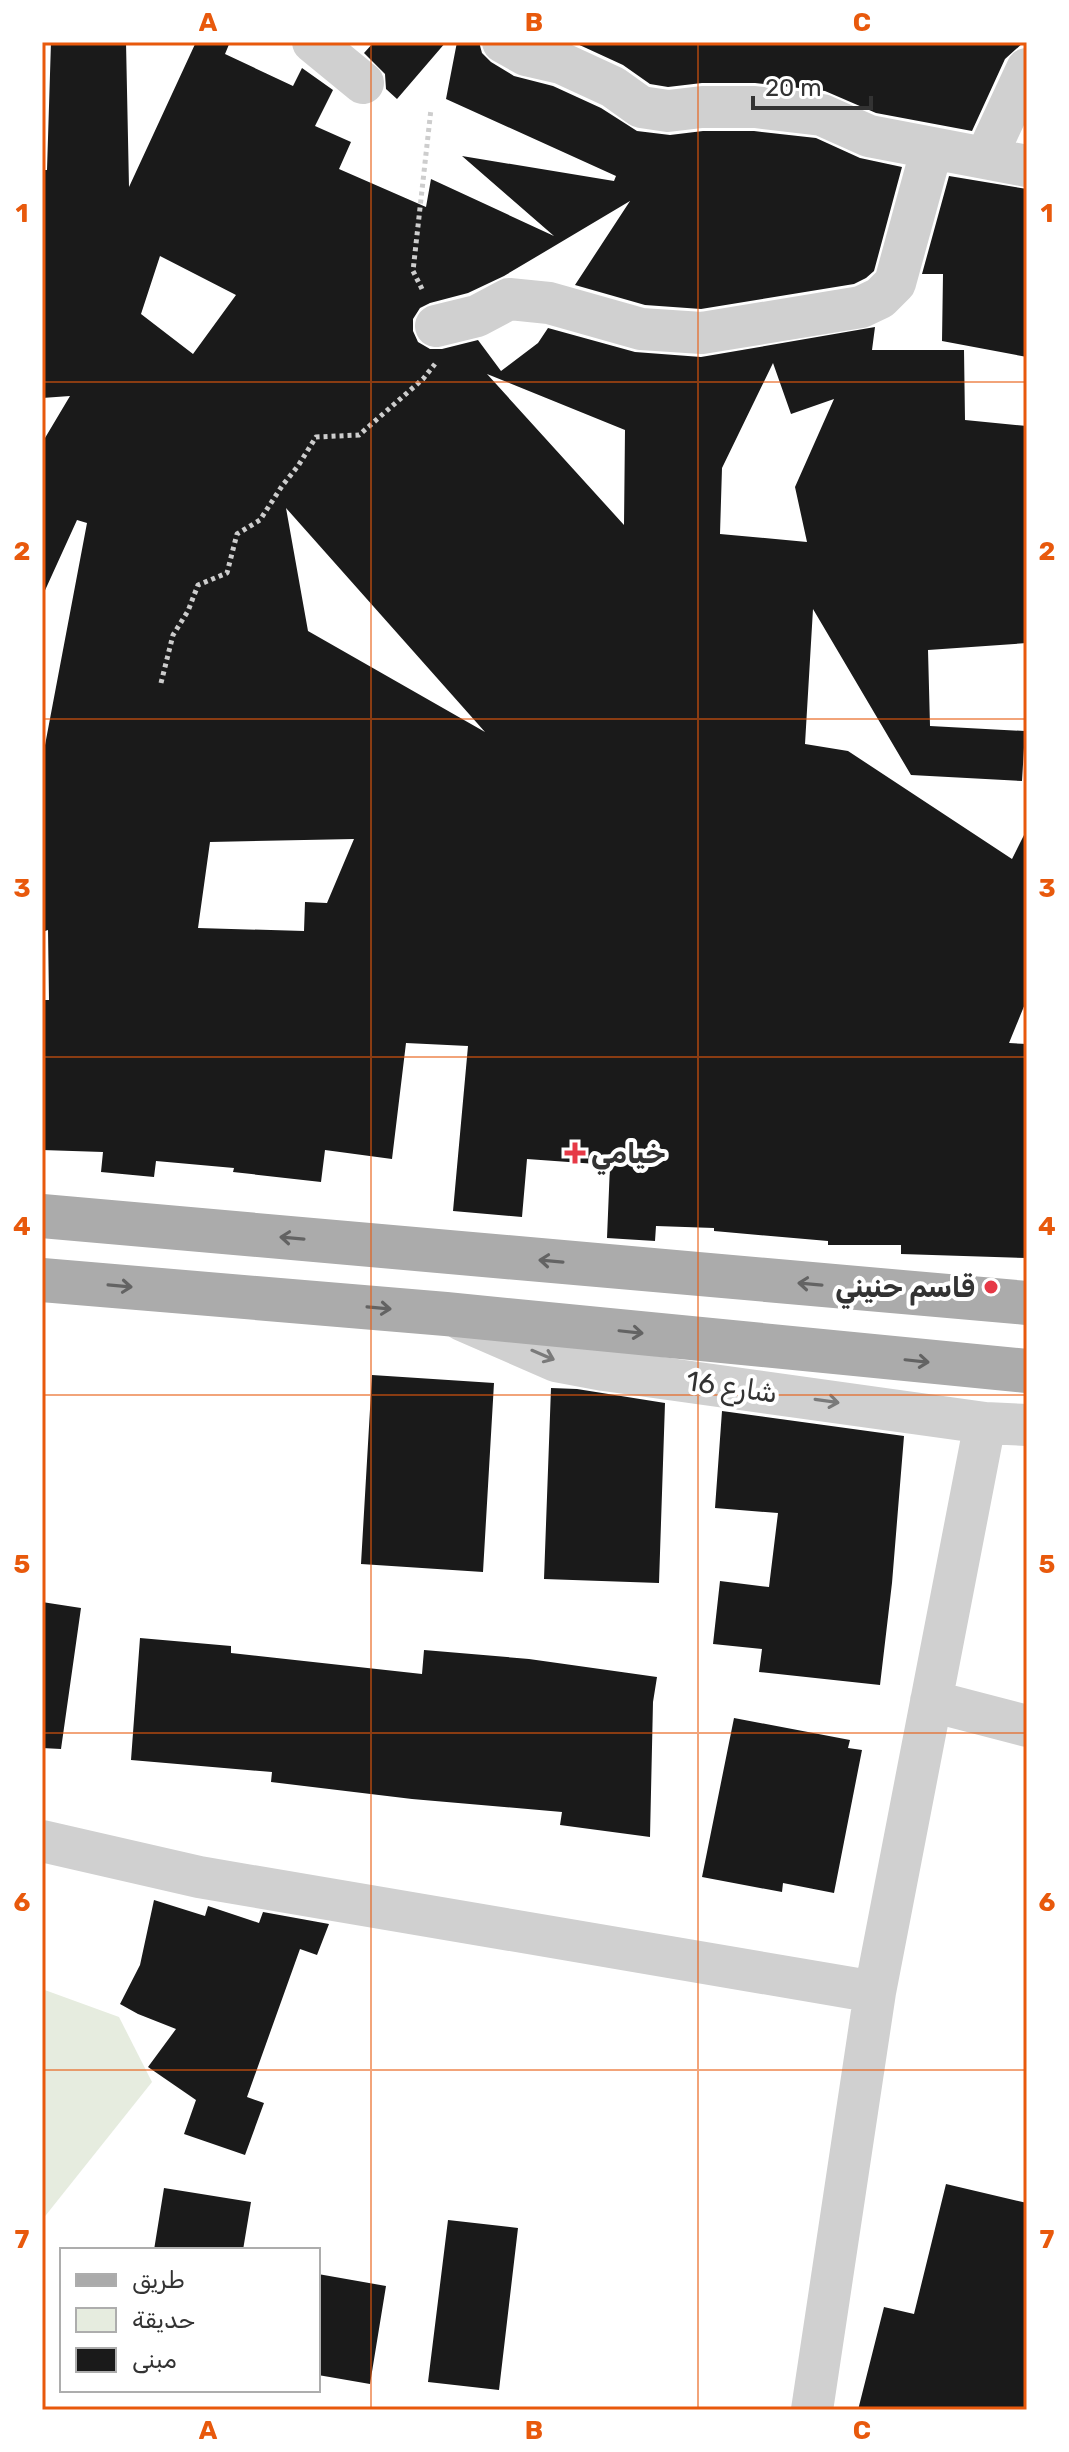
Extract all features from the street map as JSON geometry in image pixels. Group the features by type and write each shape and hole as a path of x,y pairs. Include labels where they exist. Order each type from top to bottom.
{"main road":[{"path":"42,1216 1027,1303"},
{"path":"42,1280 446,1314 1027,1371"}],"street":[{"path":"313,42 363,83"},
{"path":"503,42 526,55 561,63 613,87 641,107 668,111 702,107 755,107 822,115 869,136 1027,166"},
{"path":"986,157 1027,69"},
{"path":"436,326 477,316 509,299 549,303 641,329 702,333 861,307 880,298 895,283 932,148"},
{"name":"شارع 16","path":"446,1314 556,1361 985,1423 1027,1425"},
{"path":"812,2410 875,1992 985,1423"},
{"path":"931,1701 1027,1726"},
{"path":"42,1841 199,1877 875,1992"}],"path":[{"path":"161,683 173,635 188,611 198,585 227,573 237,534 260,520 316,437 359,435 435,367 436,326 413,271 431,109"}],"green space":[{"path":"42,1989 119,2017 152,2082 42,2220"}],"building":[{"path":"51,42 126,42 129,187 196,42 230,42 225,54 293,86 302,68 333,90 315,126 351,142 339,169 426,207 431,179 554,236 462,156 614,181 616,176 446,99 457,42 479,42 482,53 491,62 514,76 553,86 601,108 637,131 670,135 703,131 754,131 816,138 860,158 902,167 874,271 854,284 701,309 645,305 575,285 630,201 504,276 468,293 420,308 413,319 413,331 418,342 430,349 478,340 501,371 538,343 548,328 635,352 701,357 875,327 872,350 964,350 965,420 1027,426 1027,643 928,650 930,726 1025,731 1022,781 911,775 813,609 805,744 848,751 1012,859 1027,829 1027,999 1009,1043 1027,1044 1027,1258 901,1254 901,1245 828,1245 828,1241 714,1231 714,1228 656,1226 655,1241 607,1238 610,1165 527,1159 522,1217 453,1211 468,1046 406,1043 392,1159 325,1150 321,1182 233,1172 234,1168 156,1161 154,1177 101,1172 103,1152 42,1150 42,1000 49,1000 48,930 42,932 42,761 87,523 77,520 42,597 42,443 70,396 42,398 45,274 42,273 42,170 47,170","holes":["160,256 236,295 193,354 141,314","773,363 791,414 834,399 795,487 807,542 720,534 722,468","487,374 625,430 624,525","286,508 485,732 308,631","354,839 327,903 305,902 304,931 198,928 210,842"]},
{"path":"374,42 446,42 397,99 386,89 385,74 364,53"},
{"path":"573,42 1024,42 1005,59 972,131 876,113 825,91 755,83 702,83 668,87 650,84 623,65"},
{"path":"949,176 1027,189 1027,357 942,341 943,274 922,274"},
{"path":"372,1375 494,1383 483,1572 361,1564"},
{"path":"551,1388 577,1389 665,1403 659,1583 544,1579"},
{"path":"722,1411 904,1436 880,1685 759,1672 762,1649 713,1644 720,1581 769,1587 778,1513 715,1508"},
{"path":"42,1602 81,1608 61,1749 42,1748"},
{"path":"140,1638 231,1646 231,1653 422,1674 424,1650 529,1659 657,1677 653,1702 650,1837 560,1825 562,1812 412,1799 271,1782 272,1772 131,1760"},
{"path":"734,1718 850,1740 848,1748 862,1750 834,1893 783,1883 782,1892 702,1877"},
{"path":"154,1900 205,1916 208,1906 259,1923 263,1912 329,1924 317,1955 300,1949 247,2097 264,2103 245,2155 184,2134 196,2100 148,2067 176,2029 120,2004 140,1965"},
{"path":"946,2184 1027,2203 1027,2410 858,2410 884,2307 914,2314"},
{"path":"164,2188 251,2202 243,2248 154,2248"},
{"path":"448,2220 518,2228 499,2390 428,2382"},
{"path":"320,2274 386,2286 370,2384 320,2375"}],"place":[{"name":"خيامي","path":"575,1153"},
{"name":"قاسم حنيني","path":"991,1287"}]}
